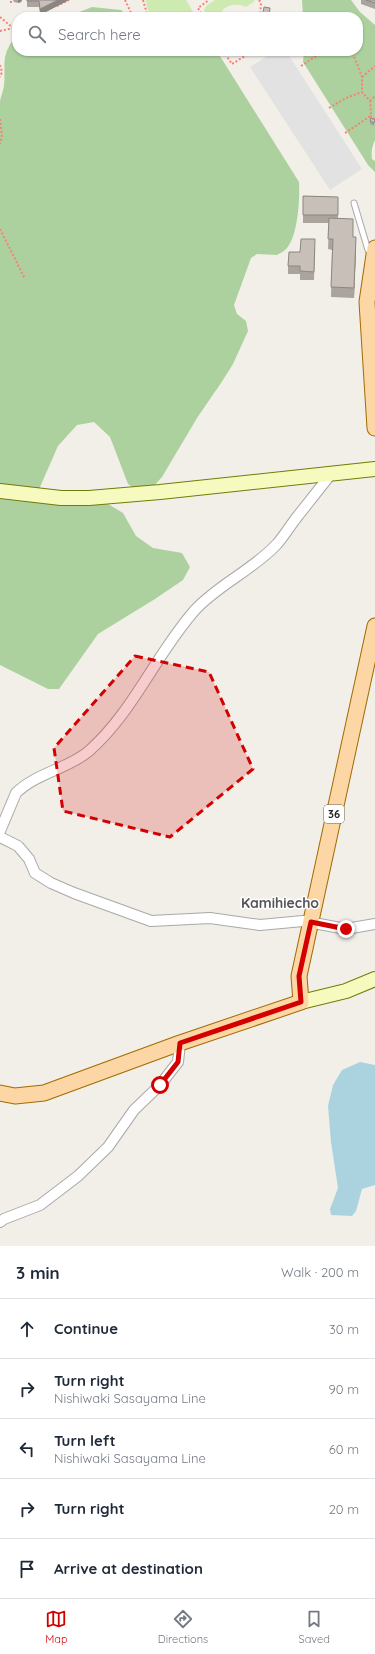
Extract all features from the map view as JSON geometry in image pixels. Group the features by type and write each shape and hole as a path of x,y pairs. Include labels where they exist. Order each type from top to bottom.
{"main road":[{"path":"374,253 367,302 375,428"},
{"name":"36","path":"301,1002 299,976 375,626"},
{"path":"0,1093 15,1096 44,1094 180,1043 301,1002"}],"street":[{"path":"0,490 61,498 89,498 375,469"},
{"path":"0,831 16,794 20,789 80,757 108,731 140,690 171,642 194,611 210,595 253,564 277,544 331,474"},
{"path":"0,837 18,846 29,859 36,873 51,883 151,921 210,918 260,925 303,921 346,929 375,924"},
{"path":"301,1002 346,991 375,979"},
{"path":"0,1222 40,1205 78,1176 108,1147 134,1110 160,1085 178,1062 180,1043"}],"lane":[{"path":"354,203 368,250 374,253"}],"path":[{"path":"52,9 69,0"},
{"path":"125,0 131,12"},
{"path":"143,0 147,12"},
{"path":"200,12 198,8 209,0"},
{"path":"259,0 262,3 261,12"},
{"path":"0,17 12,27"},
{"path":"0,31 12,28"},
{"path":"226,56 232,64 245,56"},
{"path":"301,66 316,56"},
{"path":"354,56 362,77 362,92 370,101 370,116"},
{"path":"0,65 2,72 0,77"},
{"path":"362,77 375,66"},
{"path":"329,108 346,98 362,92"},
{"path":"370,101 375,96"},
{"path":"370,116 375,119"},
{"path":"345,133 370,116"},
{"path":"0,118 2,137 0,144"},
{"path":"0,229 25,278"}],"highlighted area":[{"path":"135,656 209,672 253,769 170,837 63,811 54,748"}],"green space":[{"path":"146,0 186,0 193,12 149,12"},
{"path":"215,0 255,1 246,7 233,5 226,7 222,12 205,12 204,10 206,6"},
{"path":"302,0 351,0 360,12 303,12"},
{"path":"92,7 121,10 123,12 80,12"},
{"path":"363,15 375,25 375,140 372,147 372,159 375,161 375,172 368,165 303,62 304,56 363,56"},
{"path":"12,41 12,56 220,56 299,182 298,216 291,242 284,251 277,255 257,254 251,258 234,305 237,314 246,321 248,331 233,364 197,418 162,477 152,488 135,489 128,484 110,437 94,422 77,425 58,446 40,487 40,501 59,505 108,504 123,513 136,536 153,548 182,553 190,567 183,580 98,634 59,689 48,689 0,665 0,101 4,86 5,55"}],"shaded area":[{"path":"267,56 289,56 362,169 330,190 250,67"}],"water":[{"path":"360,1062 375,1065 375,1185 362,1189 356,1211 352,1216 331,1215 330,1209 338,1188 331,1142 328,1106 333,1085 342,1070"}],"building":[{"path":"27,0 58,0 40,9 39,1"},
{"path":"366,0 375,0 375,3"},
{"path":"264,7 270,8 270,12 263,12"},
{"path":"371,118 375,120 374,123 370,121"},
{"path":"303,196 338,197 338,215 303,215"},
{"path":"329,218 353,219 353,237 356,237 354,288 331,287 333,239 328,239"},
{"path":"301,239 315,239 314,272 300,271 300,266 288,266 289,252 300,252"}],"district":[{"name":"Kamihiecho","path":"280,903"}],"route":[{"path":"160,1085 178,1062 180,1043 301,1002 299,976 311,922 346,929"}]}
